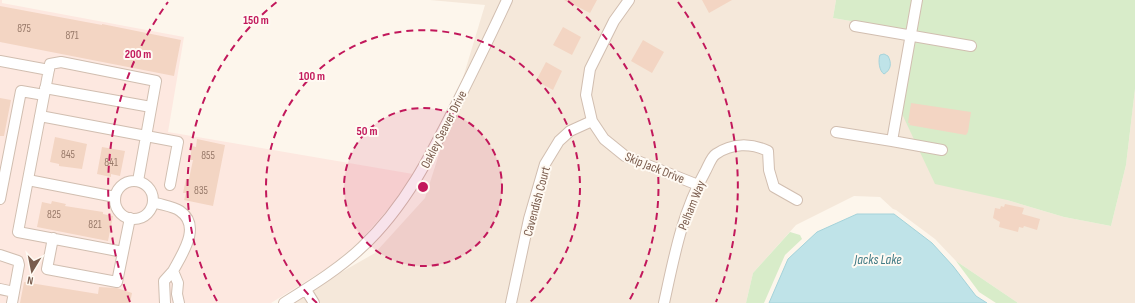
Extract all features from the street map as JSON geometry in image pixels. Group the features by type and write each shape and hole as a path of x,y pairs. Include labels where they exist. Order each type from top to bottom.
{"street":[{"name":"Oakley Seaver Drive","path":"284,303 332,272 362,247 400,204 414,184 438,140 507,0"},
{"name":"Skip Jack Drive","path":"629,0 614,21 590,69 586,95 592,121 604,139 625,156 698,185"},
{"path":"892,141 917,0"},
{"path":"855,26 971,46"},
{"path":"0,61 48,70"},
{"path":"123,252 18,232 50,64 61,62 156,81 138,181"},
{"path":"0,198 21,91 44,92 151,108"},
{"path":"40,116 178,142 170,185"},
{"name":"Cavendish Court","path":"511,303 530,219 545,164 559,141 570,132 592,121"},
{"path":"836,132 942,150"},
{"name":"Pelham Way","path":"664,303 684,217 698,185 714,155 734,145 758,146 768,151 768,170 774,187 797,200"},
{"path":"28,180 115,197"},
{"path":"129,181 138,181 148,186 151,191 153,202 146,215 140,218 130,218 119,211 116,206 115,197 118,188 123,184 129,181"},
{"path":"153,202 180,211 187,218 191,231 173,271 164,282 164,303"},
{"path":"53,238 47,269 117,282 130,218"},
{"path":"0,255 18,260 19,265 12,303"},
{"path":"173,271 178,283 177,294 179,303"},
{"path":"0,289 14,292"},
{"path":"306,290 314,303"}],"shaded area":[{"path":"0,0 2,0 2,3 184,37 168,132 413,174 396,200 359,242 329,267 271,303 0,303"},
{"path":"430,0 501,0 462,81 485,5"},
{"path":"513,0 836,0 833,18 915,32 1007,200 1064,217 1111,226 1126,165 1135,89 1135,303 1018,303 956,261 935,239 893,209 880,197 854,196 796,225 753,273 746,303 295,303 340,273 375,253 425,198 441,148"}],"green space":[{"path":"836,0 1135,0 1135,89 1126,165 1111,226 1064,217 1007,200 935,184 895,99 915,32 833,18"},
{"path":"790,232 800,235 802,239 785,255 764,303 746,303 753,273"},
{"path":"956,261 1018,303 996,303 979,292"}],"water":[{"path":"884,54 888,56 890,64 888,70 884,74 880,68 879,57 880,55"},
{"name":"Jacks Lake","path":"857,214 894,214 932,243 953,266 976,296 987,303 769,303 788,259 817,232"}],"building":[{"path":"564,0 597,0 590,13"},
{"path":"702,0 732,0 709,13"},
{"path":"0,6 181,40 174,76 0,42"},
{"path":"563,27 581,37 572,55 553,45"},
{"path":"643,40 664,52 652,73 631,61"},
{"path":"546,62 562,71 553,90 536,81"},
{"path":"0,98 11,100 4,136 0,136"},
{"path":"911,103 971,112 968,132 966,135 909,125"},
{"path":"55,137 87,144 82,169 59,166 59,164 50,162"},
{"path":"197,139 225,145 213,206 184,200 186,193 183,193 186,179 189,179 193,160 190,160 192,146 196,147"},
{"path":"102,147 125,151 120,176 111,174 111,177 97,174"},
{"path":"52,201 66,204 65,206 103,212 103,214 113,216 108,241 37,227 42,202 51,204"},
{"path":"1005,204 1024,208 1022,214 1040,219 1037,230 1024,226 1023,228 1019,227 1018,232 999,227 1000,222 993,218 995,208 1000,209 1001,206 1004,207"},
{"path":"24,282 98,294 99,287 117,288 132,293 130,303 20,303"}]}
